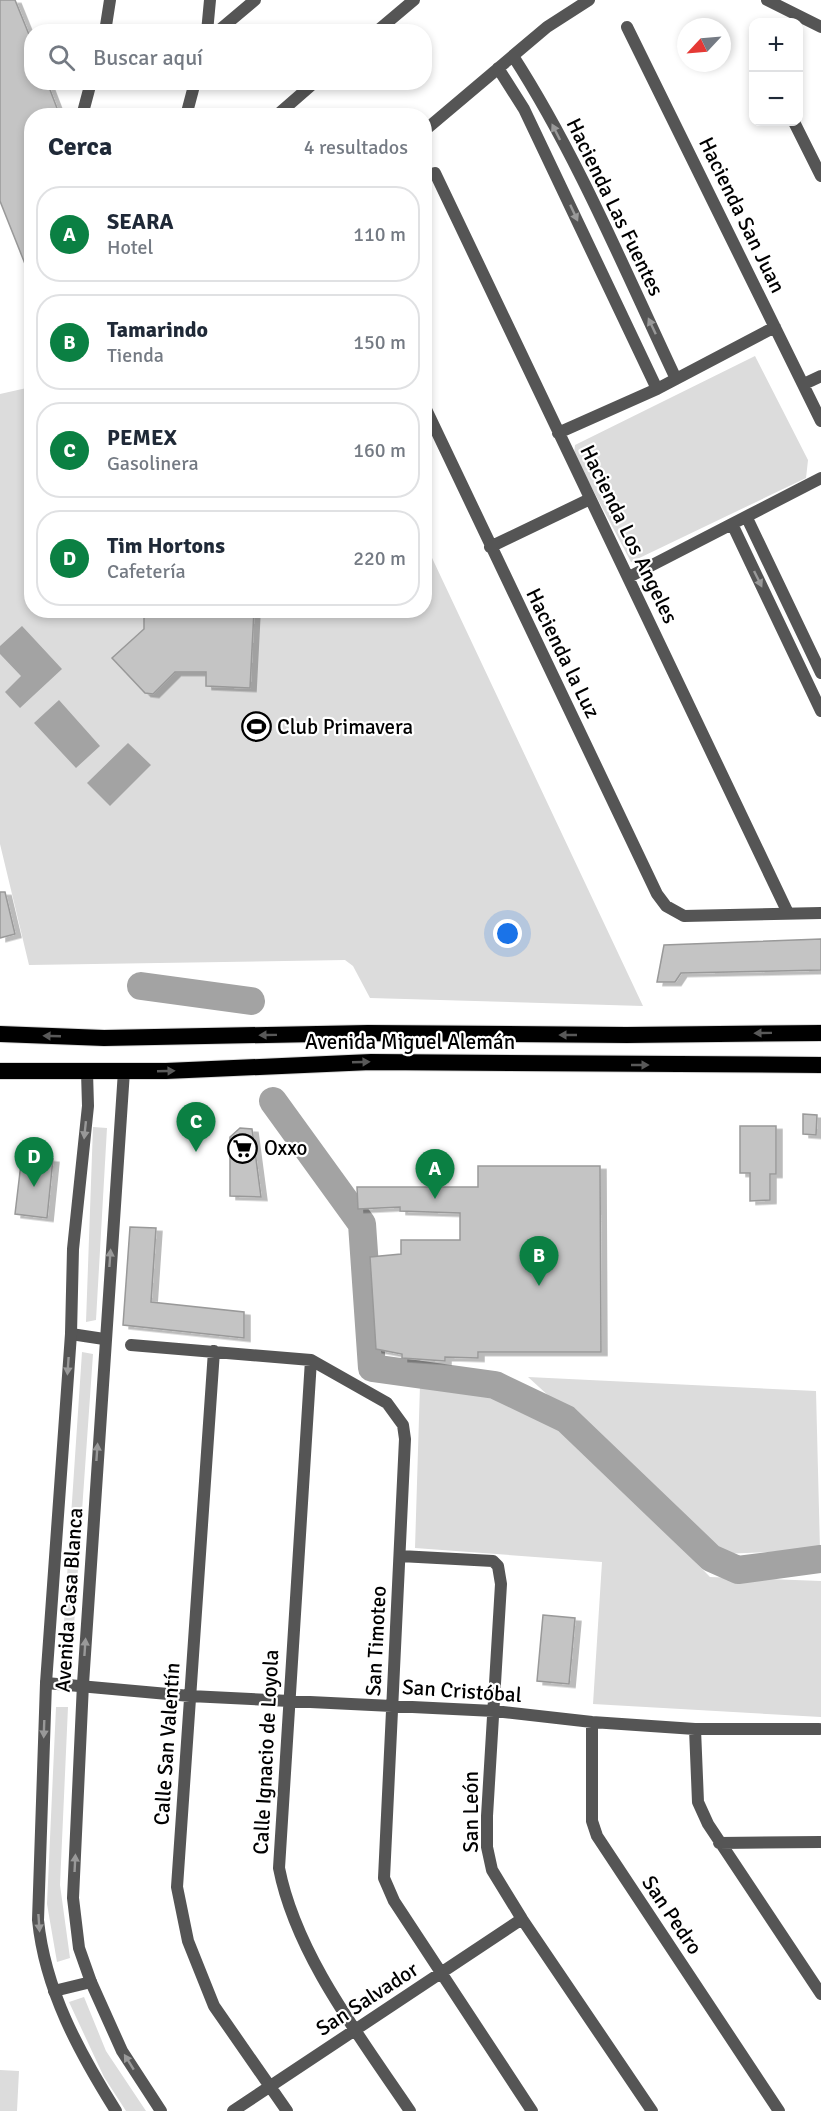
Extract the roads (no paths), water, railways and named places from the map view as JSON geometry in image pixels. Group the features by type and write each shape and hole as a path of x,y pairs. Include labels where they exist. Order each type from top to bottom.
{"highway":[{"name":"Avenida Miguel Alemán","path":"0,1034 104,1038 368,1033 627,1035 821,1033"},
{"name":"Avenida Miguel Alemán","path":"0,1071 87,1072 371,1062 821,1065"}],"street":[{"path":"106,24 110,0"},
{"path":"208,24 210,0"},
{"path":"226,24 255,0"},
{"path":"386,24 414,0"},
{"path":"432,124 563,14 589,0"},
{"path":"767,0 821,27"},
{"name":"Hacienda San Juan","path":"627,27 821,421"},
{"name":"Hacienda Las Fuentes","path":"513,56 535,90 606,230 676,379"},
{"name":"Hacienda Las Fuentes","path":"498,68 525,109 657,389"},
{"path":"84,108 89,90"},
{"path":"188,108 193,90"},
{"path":"285,108 306,90"},
{"path":"796,126 821,176"},
{"name":"Hacienda Los Angeles","path":"435,173 788,914"},
{"path":"586,240 606,230"},
{"path":"558,433 657,389 775,327"},
{"path":"804,384 821,376"},
{"name":"Hacienda la Luz","path":"432,422 657,894 674,913 684,916 788,914"},
{"path":"629,577 733,526 821,478"},
{"path":"490,547 590,499"},
{"path":"747,518 821,673"},
{"path":"733,526 821,711"},
{"path":"788,914 821,914"},
{"name":"Avenida Casa Blanca","path":"124,1071 104,1339 83,1684 73,1898 80,1948 92,1982 122,2051 161,2111"},
{"name":"Avenida Casa Blanca","path":"87,1072 88,1106 73,1249 71,1334 46,1683 38,1898 40,1942 54,1991 76,2045 116,2111"},
{"path":"71,1334 104,1339"},
{"name":"San Timoteo","path":"131,1346 311,1360 387,1403 403,1425 405,1439 384,1878 394,1901 532,2111"},
{"name":"Calle San Valentín","path":"213,1351 177,1887 188,1941 214,2006 287,2111"},
{"name":"Calle Ignacio de Loyola","path":"311,1360 279,1868 285,1899 301,1939 356,2030 410,2111"},
{"name":"San León","path":"400,1556 493,1561 498,1566 501,1584 487,1848 492,1870 522,1919 652,2111"},
{"name":"San Cristóbal","path":"46,1683 83,1684 190,1696 494,1711 592,1722 695,1728 819,1729"},
{"name":"San Pedro","path":"592,1722 592,1821 597,1836 779,2111"},
{"path":"695,1728 698,1802 719,1843 821,1994"},
{"path":"719,1843 821,1842"},
{"name":"San Salvador","path":"233,2111 522,1919"},
{"path":"54,1991 92,1982"}],"waterway":[{"path":"141,986 251,1001"},
{"path":"273,1101 362,1224 372,1368 495,1385 566,1419 711,1558 738,1570 821,1559"}],"place":[{"name":"Club Primavera","path":"256,727"},
{"name":"Oxxo","path":"243,1148"},
{"name":"PEMEX","path":"196,1152"},
{"name":"Tim Hortons","path":"34,1187"},
{"name":"SEARA","path":"435,1199"},
{"name":"Tamarindo","path":"539,1286"}]}
